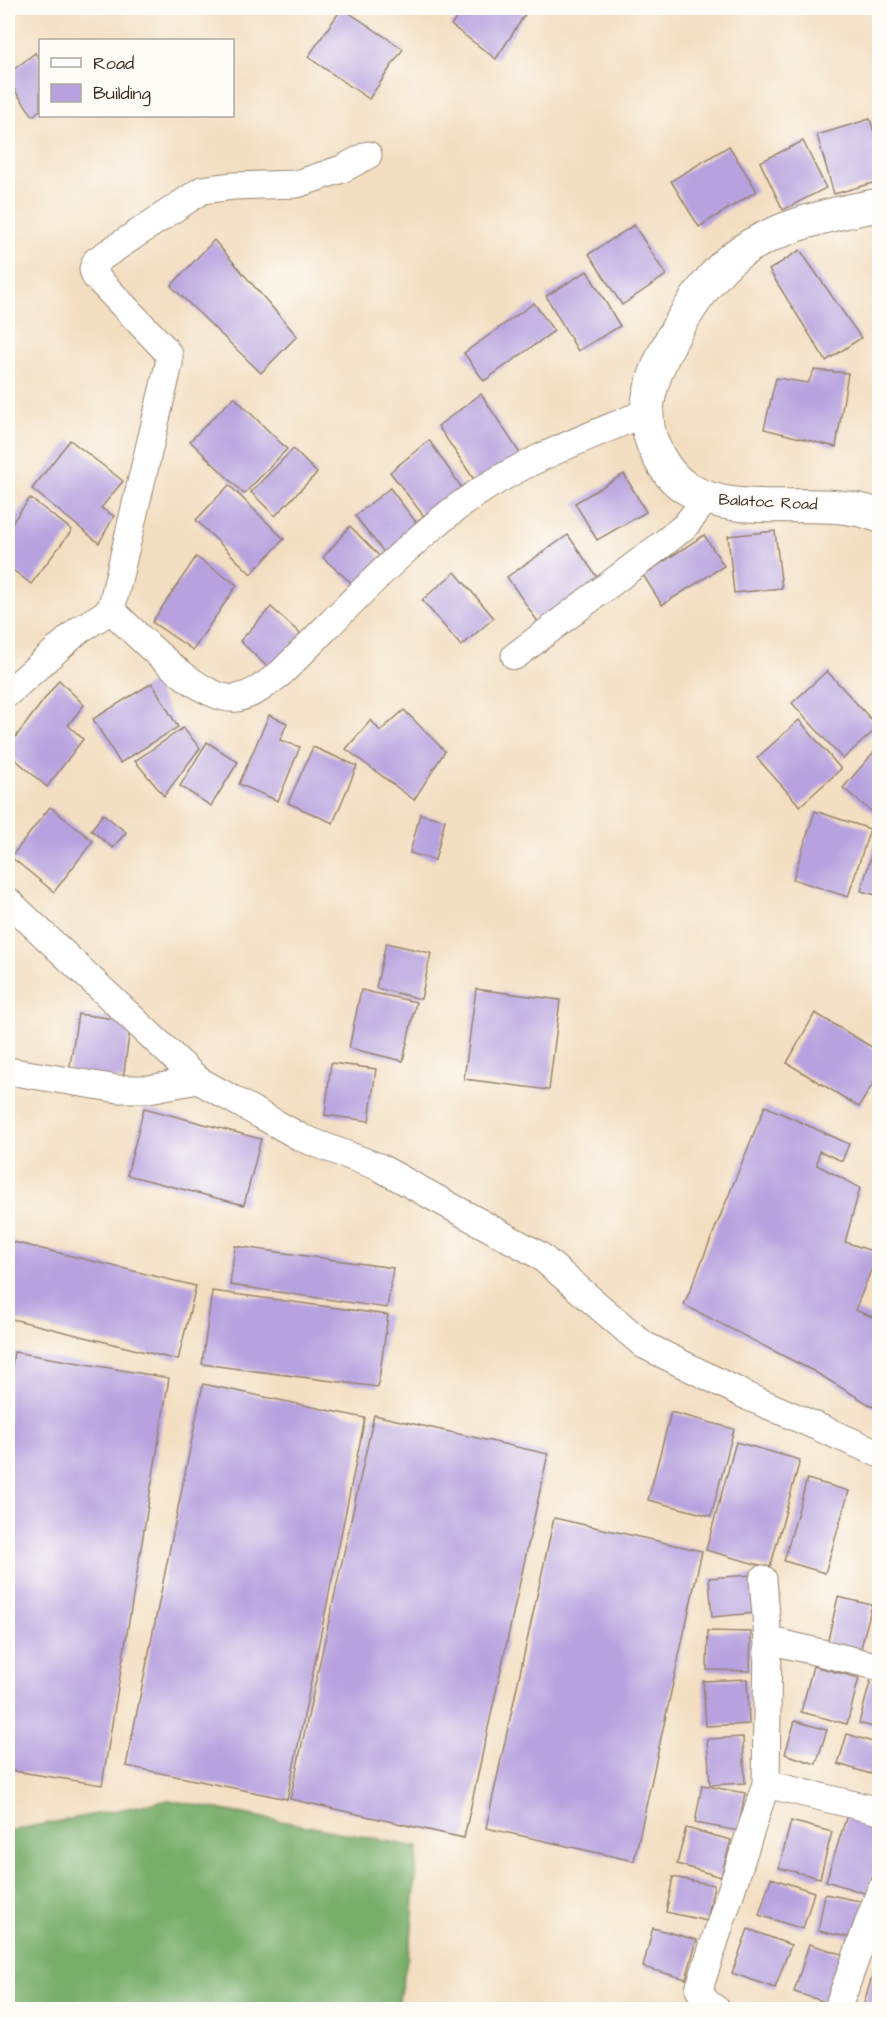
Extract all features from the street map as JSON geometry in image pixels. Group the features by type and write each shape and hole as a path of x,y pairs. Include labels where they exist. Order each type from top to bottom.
{"main road":[{"name":"Balatoc Road","path":"879,206 806,222 762,240 732,259 703,288 685,315 655,376 647,412 651,436 668,473 687,489 707,498 732,503 823,504 866,511 879,516"}],"street":[{"path":"8,693 79,630 111,610 169,364 169,355 163,347 95,276 93,269 96,261 202,190 233,186 297,184 342,169 368,154"},
{"path":"111,610 151,647 198,685 221,698 236,698 256,692 280,673 413,543 468,499 518,468 647,412"},
{"path":"515,656 685,526 707,498"},
{"path":"8,901 198,1080 302,1138 379,1167 539,1255 644,1345 749,1397 879,1454"},
{"path":"8,1071 118,1089 149,1089 198,1080"},
{"path":"717,2010 705,2001 699,1989 766,1784 768,1640 763,1579"},
{"path":"768,1640 879,1667"},
{"path":"766,1784 879,1811"},
{"path":"837,2010 879,1891"}],"green space":[{"path":"169,1800 418,1847 411,1940 397,2009 8,2009 8,1831"}],"building":[{"path":"342,8 403,49 369,99 308,57"},
{"path":"465,8 519,8 526,13 496,59 451,25"},
{"path":"35,53 39,59 39,111 33,116 8,81 8,74"},
{"path":"870,119 880,152 880,181 834,194 817,135"},
{"path":"803,141 826,188 783,210 760,162"},
{"path":"729,146 757,191 699,227 671,181"},
{"path":"634,225 666,275 622,305 589,254"},
{"path":"214,240 297,336 261,373 171,286"},
{"path":"800,250 861,338 826,361 769,270"},
{"path":"587,271 620,326 578,351 546,296"},
{"path":"534,303 554,331 484,381 464,353"},
{"path":"814,370 848,373 836,447 764,429 776,378 808,383"},
{"path":"481,394 523,458 479,487 438,426"},
{"path":"234,397 287,449 244,494 190,441"},
{"path":"70,440 123,481 101,508 114,516 99,543 32,489"},
{"path":"429,440 466,494 426,519 390,472"},
{"path":"293,449 317,473 275,516 251,492"},
{"path":"624,474 646,512 597,540 575,503"},
{"path":"229,485 284,539 251,574 196,520"},
{"path":"390,488 421,529 387,556 355,516"},
{"path":"30,498 72,530 31,584 8,566 8,528"},
{"path":"350,526 384,561 357,588 323,558"},
{"path":"775,531 782,588 734,593 728,536"},
{"path":"568,535 601,583 540,625 507,577"},
{"path":"704,535 724,566 662,605 643,575"},
{"path":"196,557 237,585 193,650 152,622"},
{"path":"455,572 494,618 461,646 422,600"},
{"path":"271,607 307,640 275,674 240,641"},
{"path":"827,671 878,727 843,759 792,703"},
{"path":"59,680 84,705 68,725 83,739 47,787 8,753 8,747"},
{"path":"152,683 178,727 120,763 93,719"},
{"path":"404,710 445,751 414,800 346,749 371,720 380,731"},
{"path":"269,715 287,723 280,740 300,747 278,801 239,784"},
{"path":"799,720 841,769 800,806 757,758"},
{"path":"183,728 200,748 164,796 135,761"},
{"path":"207,742 238,762 211,806 180,786"},
{"path":"880,745 880,813 877,816 843,788"},
{"path":"313,747 357,766 333,823 288,803"},
{"path":"50,807 93,841 54,892 11,857"},
{"path":"815,811 870,829 848,897 793,879"},
{"path":"103,814 126,832 113,848 91,830"},
{"path":"420,814 445,820 435,860 410,853"},
{"path":"875,842 880,843 880,896 861,891"},
{"path":"386,943 431,953 421,999 376,988"},
{"path":"476,989 560,1000 549,1090 464,1079"},
{"path":"361,990 416,1002 403,1061 349,1048"},
{"path":"815,1013 880,1052 880,1072 859,1107 787,1063"},
{"path":"78,1014 131,1021 123,1080 69,1072"},
{"path":"331,1063 376,1069 369,1121 325,1115"},
{"path":"765,1106 849,1144 842,1161 819,1151 817,1165 860,1188 845,1242 878,1253 855,1310 880,1320 880,1411 815,1372 684,1305"},
{"path":"144,1108 261,1139 244,1205 127,1175"},
{"path":"9,1241 196,1286 178,1360 8,1318"},
{"path":"235,1246 393,1268 387,1308 230,1285"},
{"path":"212,1291 388,1315 378,1387 202,1364"},
{"path":"14,1352 169,1378 102,1785 8,1770 8,1394"},
{"path":"203,1384 365,1418 287,1799 126,1766"},
{"path":"671,1412 734,1429 711,1516 648,1500"},
{"path":"374,1415 548,1454 464,1838 290,1799"},
{"path":"736,1442 800,1460 770,1568 706,1550"},
{"path":"807,1479 849,1491 825,1573 784,1561"},
{"path":"554,1518 702,1551 634,1861 486,1828"},
{"path":"751,1575 755,1613 712,1617 709,1578"},
{"path":"838,1597 872,1605 860,1652 827,1644"},
{"path":"708,1631 751,1632 750,1671 707,1670"},
{"path":"813,1666 859,1678 847,1724 801,1712"},
{"path":"747,1679 749,1724 706,1726 703,1681"},
{"path":"871,1679 880,1682 880,1729 859,1723"},
{"path":"795,1721 827,1730 816,1764 785,1754"},
{"path":"847,1734 879,1744 871,1774 838,1764"},
{"path":"743,1737 745,1783 710,1785 707,1739"},
{"path":"702,1785 745,1793 738,1831 695,1823"},
{"path":"847,1815 880,1825 880,1855 867,1894 826,1881"},
{"path":"791,1821 832,1832 820,1878 779,1868"},
{"path":"686,1828 731,1840 721,1877 677,1864"},
{"path":"673,1877 714,1885 707,1921 666,1912"},
{"path":"771,1878 814,1892 803,1929 759,1915"},
{"path":"825,1894 865,1902 858,1939 818,1931"},
{"path":"653,1928 697,1940 686,1979 643,1967"},
{"path":"748,1929 791,1945 775,1988 732,1973"},
{"path":"809,1944 848,1956 832,2004 794,1992"},
{"path":"873,1973 880,1975 880,2010 862,2010"}]}
